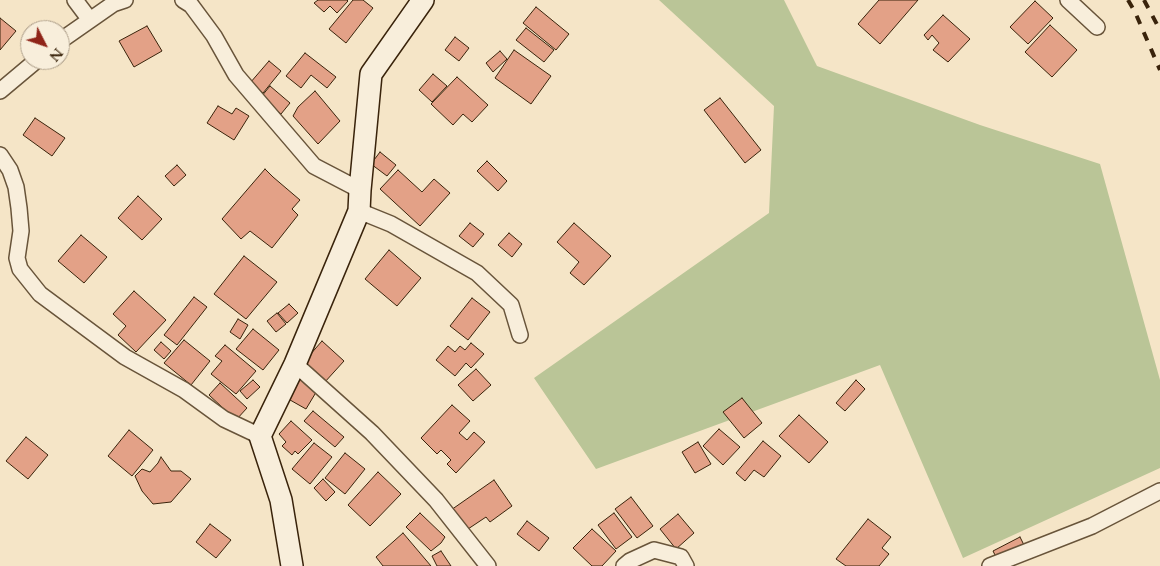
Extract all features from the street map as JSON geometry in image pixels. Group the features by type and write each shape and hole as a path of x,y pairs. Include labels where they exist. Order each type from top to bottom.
{"street":[{"path":"75,0 90,20"},
{"path":"70,34 113,4 125,0"},
{"path":"183,0 191,5 214,36 236,75 314,166 360,190"},
{"path":"292,566 281,500 260,436 294,364 359,211 371,74 423,0"},
{"path":"1068,0 1097,27"},
{"path":"0,92 25,70"},
{"path":"0,155 10,170 20,208 21,231 17,258 20,269 40,294 125,357 184,390 224,419 260,436"},
{"path":"359,211 391,224 477,273 511,306 520,335"},
{"path":"294,364 372,433 436,500 488,566"},
{"path":"990,566 1092,526 1160,491"},
{"path":"624,566 630,561 654,550 681,557 686,566"}],"green space":[{"path":"659,0 784,0 817,66 980,125 1100,164 1160,380 1160,468 963,558 880,365 596,469 534,378 769,213 774,106"}],"building":[{"path":"318,0 348,1 337,13 330,6 324,12 314,3"},
{"path":"353,0 363,0 373,8 346,43 329,29"},
{"path":"879,0 918,0 880,44 858,24"},
{"path":"1035,1 1053,18 1028,44 1010,27"},
{"path":"536,7 569,34 556,50 523,23"},
{"path":"943,15 970,39 948,62 933,50 939,43 932,35 928,40 924,35"},
{"path":"0,18 16,31 0,50"},
{"path":"1050,25 1077,50 1052,77 1025,52"},
{"path":"147,26 162,51 134,67 119,41"},
{"path":"526,28 554,50 544,62 516,40"},
{"path":"455,37 469,48 459,61 445,50"},
{"path":"514,50 551,76 531,104 495,78"},
{"path":"500,51 507,59 493,72 486,63"},
{"path":"305,53 336,77 327,88 311,75 301,88 286,76"},
{"path":"269,61 281,71 263,93 250,83"},
{"path":"433,74 447,86 432,102 419,90"},
{"path":"457,77 488,105 472,122 463,114 453,125 431,104"},
{"path":"270,86 290,103 281,114 261,97"},
{"path":"315,91 340,121 318,144 293,116 298,107"},
{"path":"720,98 761,150 745,163 704,110"},
{"path":"218,106 232,114 236,108 249,116 234,140 207,123"},
{"path":"35,118 65,138 52,156 23,135"},
{"path":"380,152 396,165 387,176 371,164"},
{"path":"487,161 507,181 498,191 477,171"},
{"path":"177,165 186,175 174,186 165,176"},
{"path":"265,169 300,200 292,209 298,215 272,248 250,231 241,239 222,219"},
{"path":"398,170 422,192 434,179 450,193 420,226 380,189"},
{"path":"138,196 162,219 142,240 118,218"},
{"path":"470,223 484,234 473,247 459,236"},
{"path":"574,223 611,256 584,285 570,273 579,262 557,242"},
{"path":"509,233 522,244 512,257 498,245"},
{"path":"81,235 107,257 84,283 58,261"},
{"path":"389,250 421,278 397,306 365,279"},
{"path":"244,256 277,282 246,319 214,294"},
{"path":"134,291 166,320 136,352 118,335 126,326 113,314"},
{"path":"194,297 207,307 177,345 164,335"},
{"path":"472,298 490,312 468,340 450,326"},
{"path":"289,304 298,313 287,323 278,313"},
{"path":"277,313 286,324 276,332 267,321"},
{"path":"238,319 248,325 240,339 230,332"},
{"path":"253,329 279,350 263,370 236,349"},
{"path":"184,340 210,361 191,385 164,363"},
{"path":"322,341 344,361 324,383 302,364"},
{"path":"161,342 171,351 164,359 154,350"},
{"path":"471,343 484,354 471,368 466,363 455,376 436,360 448,346 455,352 460,346 465,350"},
{"path":"225,345 256,371 236,394 211,374 222,361 215,356"},
{"path":"476,369 491,385 473,401 458,385"},
{"path":"296,375 318,389 306,409 283,396"},
{"path":"253,380 260,387 247,399 240,391"},
{"path":"856,380 865,389 845,411 836,403"},
{"path":"220,383 247,408 236,420 209,395"},
{"path":"742,398 762,423 744,438 723,412"},
{"path":"452,405 470,421 459,433 467,440 474,432 485,442 456,473 447,464 451,460 441,450 437,454 421,438"},
{"path":"313,411 344,437 335,447 304,421"},
{"path":"799,415 828,442 809,463 779,436"},
{"path":"291,421 312,440 298,454 295,451 292,455 282,446 286,442 279,434"},
{"path":"719,429 740,447 723,465 703,446"},
{"path":"129,430 153,450 132,476 108,456"},
{"path":"26,437 48,455 28,479 6,461"},
{"path":"763,441 781,456 764,477 754,470 745,481 736,473"},
{"path":"698,442 711,464 695,473 682,452"},
{"path":"314,443 332,457 310,484 292,469"},
{"path":"345,453 365,469 345,494 325,478"},
{"path":"161,457 171,471 181,471 191,479 171,502 153,504 142,491 135,476 142,469 150,472"},
{"path":"378,472 401,494 370,526 348,505"},
{"path":"323,479 335,492 326,501 314,488"},
{"path":"494,480 512,506 490,522 486,517 465,531 451,510"},
{"path":"631,497 653,526 637,538 615,509"},
{"path":"420,513 445,537 431,551 406,527"},
{"path":"614,513 632,537 616,549 598,525"},
{"path":"678,514 694,533 676,549 660,529"},
{"path":"868,519 891,537 882,548 889,554 879,566 846,566 836,559"},
{"path":"527,521 549,538 539,551 517,534"},
{"path":"210,524 231,540 216,558 196,542"},
{"path":"592,529 616,551 602,566 592,566 573,548"},
{"path":"403,533 431,566 383,566 376,557"},
{"path":"1020,537 1025,547 998,561 993,551"},
{"path":"441,551 451,566 437,566 432,556"}],"railway":[{"path":"1128,0 1160,70"},
{"path":"1144,0 1160,30"}]}
